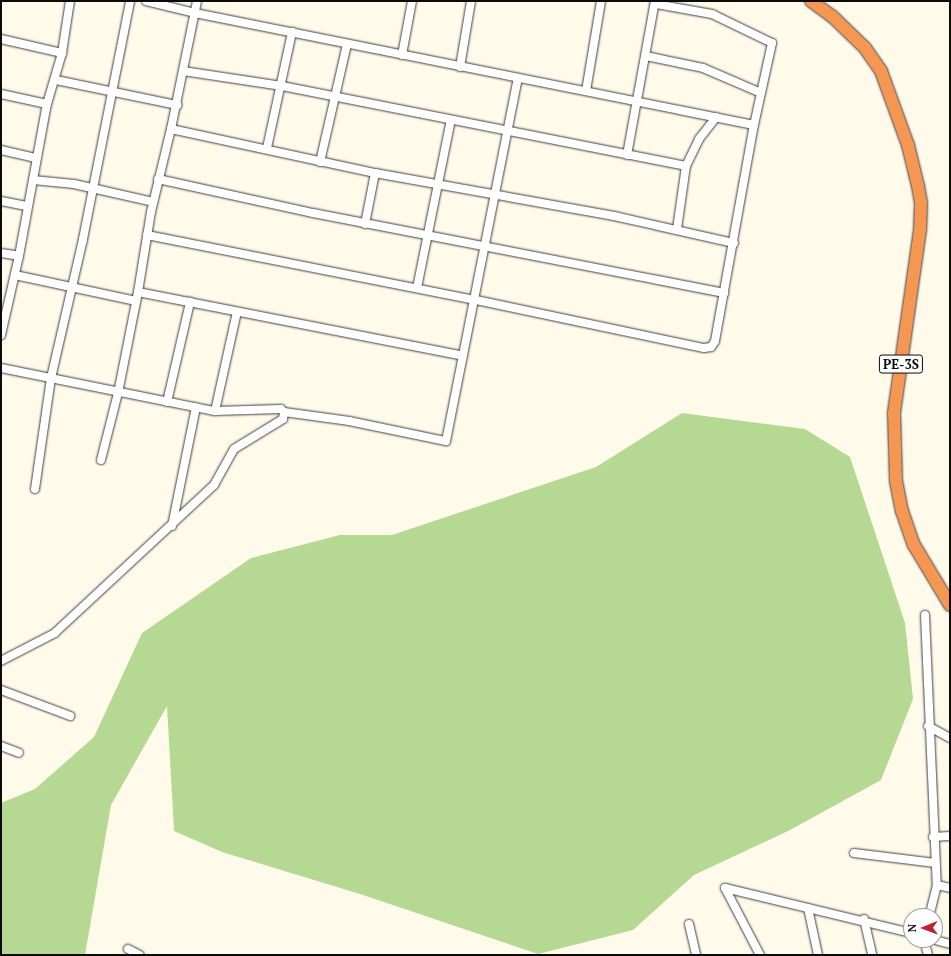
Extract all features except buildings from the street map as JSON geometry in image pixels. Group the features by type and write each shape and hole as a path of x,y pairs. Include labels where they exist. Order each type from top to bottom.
{"highway":[{"name":"PE-3S","path":"811,1 852,34 865,48 881,71 903,130 913,165 921,203 920,230 894,413 896,481 902,511 914,545 950,605"}],"street":[{"path":"1,335 4,308 15,275 47,104 56,80 62,53 70,1"},
{"path":"35,489 52,378 94,189 130,1"},
{"path":"146,1 195,13 518,78 638,100 754,125"},
{"path":"101,460 118,393 138,292 153,202 172,130 197,1"},
{"path":"402,55 412,1"},
{"path":"460,66 471,1"},
{"path":"586,91 601,1"},
{"path":"147,235 417,288 704,348 711,347 715,341 734,243 754,125 772,43 712,14 655,3 627,155"},
{"path":"267,148 282,86 292,32"},
{"path":"1,39 62,53"},
{"path":"320,162 336,98 347,44"},
{"path":"646,56 703,68 761,93"},
{"path":"183,71 282,86 336,98 686,166"},
{"path":"1,368 118,393 215,411 281,409 284,412 349,421 446,441 476,300 494,195 518,78"},
{"path":"56,80 176,105"},
{"path":"1,94 47,104"},
{"path":"677,229 686,166 699,138 716,117"},
{"path":"417,288 426,234 451,120"},
{"path":"172,130 267,148 320,162 375,173 677,229 734,243"},
{"path":"1,150 36,158"},
{"path":"365,224 375,173"},
{"path":"158,179 365,224 426,234 724,293"},
{"path":"33,180 94,189 153,202"},
{"path":"1,201 27,206"},
{"path":"1,253 19,256"},
{"path":"15,275 72,286 136,301"},
{"path":"138,292 463,356"},
{"path":"168,402 190,302"},
{"path":"215,411 237,312"},
{"path":"172,527 196,407"},
{"path":"3,659 55,633 133,560 172,527 214,485 234,449 283,418 284,412"},
{"path":"925,616 928,726 933,837 937,885 931,908"},
{"path":"1,690 70,716"},
{"path":"928,726 950,738"},
{"path":"1,746 19,753"},
{"path":"933,837 950,836"},
{"path":"854,853 935,863"},
{"path":"937,885 950,885"},
{"path":"937,885 950,888"},
{"path":"760,955 725,888 808,908 864,919 903,931"},
{"path":"808,908 818,955"},
{"path":"864,919 872,955"},
{"path":"689,924 696,955"},
{"path":"128,949 140,955"}],"green space":[{"path":"682,413 805,429 850,457 905,623 913,699 881,780 790,830 694,875 633,930 538,954 360,894 222,852 174,831 167,706 111,805 85,955 1,955 1,803 35,789 94,737 142,633 251,558 340,535 392,535 596,467"}]}
